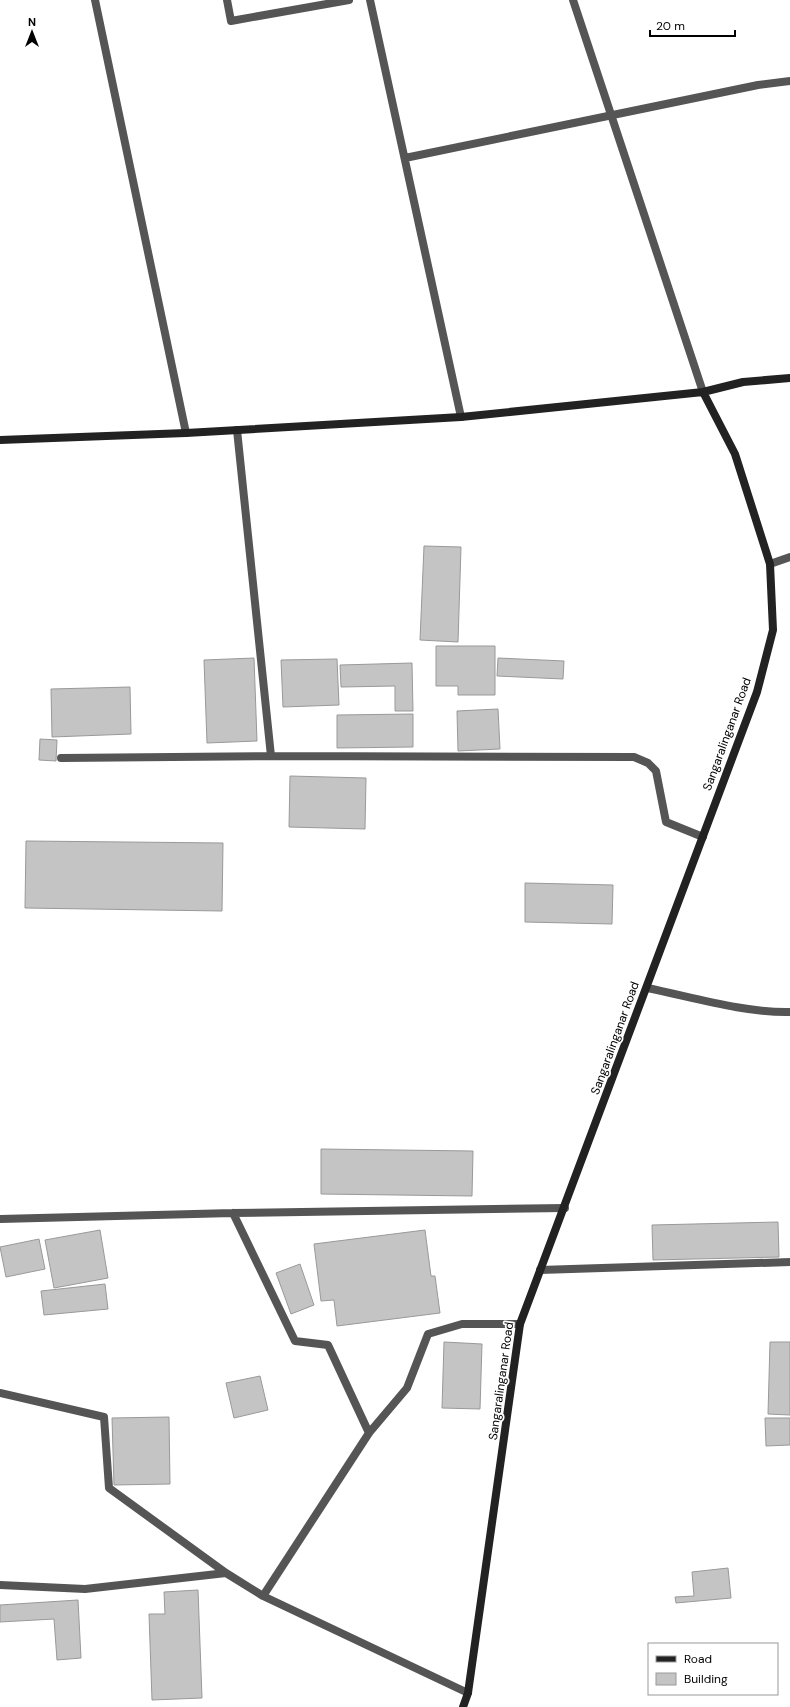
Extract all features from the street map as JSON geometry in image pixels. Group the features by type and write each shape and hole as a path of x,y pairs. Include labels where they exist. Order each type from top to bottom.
{"main road":[{"path":"0,440 186,433 461,417 704,392 743,382 790,378"},
{"name":"Sangaralinganar Road","path":"463,1707 468,1693 520,1324 565,1208 757,692 773,630 770,564 735,454 704,392"}],"street":[{"path":"95,0 186,433"},
{"path":"227,0 231,21 349,0"},
{"path":"370,0 461,417"},
{"path":"573,0 704,392"},
{"path":"405,158 758,85 790,81"},
{"path":"236,430 271,756"},
{"path":"770,564 790,557"},
{"path":"61,758 271,756 634,757 648,763 656,771 666,822 703,837"},
{"path":"647,988 740,1007 773,1012 790,1012"},
{"path":"0,1219 233,1213 565,1208"},
{"path":"233,1213 295,1341 328,1345 369,1433"},
{"path":"540,1270 790,1262"},
{"path":"263,1596 369,1433 407,1388 428,1334 462,1324 520,1324"},
{"path":"0,1393 104,1417 109,1488 226,1573 263,1596 468,1693"},
{"path":"0,1585 85,1589 226,1573"}],"building":[{"path":"424,546 461,547 458,642 420,640"},
{"path":"436,646 495,646 495,695 458,695 458,686 436,686"},
{"path":"254,658 257,741 207,743 204,660"},
{"path":"498,658 564,661 563,679 497,676"},
{"path":"337,659 339,705 283,707 281,660"},
{"path":"412,663 413,711 395,711 395,686 341,687 340,665"},
{"path":"130,687 131,734 52,737 51,689"},
{"path":"498,709 500,749 458,751 457,711"},
{"path":"413,714 413,747 337,748 337,715"},
{"path":"40,739 57,740 56,761 39,760"},
{"path":"290,776 366,778 365,829 289,827"},
{"path":"26,841 223,843 222,911 25,908"},
{"path":"525,883 613,885 612,924 525,922"},
{"path":"321,1149 473,1151 472,1196 321,1194"},
{"path":"778,1222 779,1257 653,1260 652,1225"},
{"path":"100,1230 108,1278 54,1288 45,1240"},
{"path":"425,1230 431,1276 435,1276 440,1313 337,1326 334,1300 321,1301 314,1244"},
{"path":"39,1239 45,1269 6,1277 0,1247"},
{"path":"300,1264 314,1305 291,1314 276,1273"},
{"path":"105,1284 108,1309 44,1315 41,1291"},
{"path":"444,1342 482,1344 480,1409 442,1408"},
{"path":"770,1342 790,1342 790,1415 768,1414"},
{"path":"260,1376 268,1410 234,1418 226,1383"},
{"path":"169,1417 170,1484 114,1485 112,1418"},
{"path":"765,1418 790,1418 790,1445 766,1446"},
{"path":"728,1568 731,1598 676,1603 675,1597 694,1596 692,1572"},
{"path":"198,1590 202,1698 152,1700 149,1614 165,1614 164,1592"},
{"path":"78,1600 81,1658 57,1660 54,1619 0,1622 0,1605"}]}
